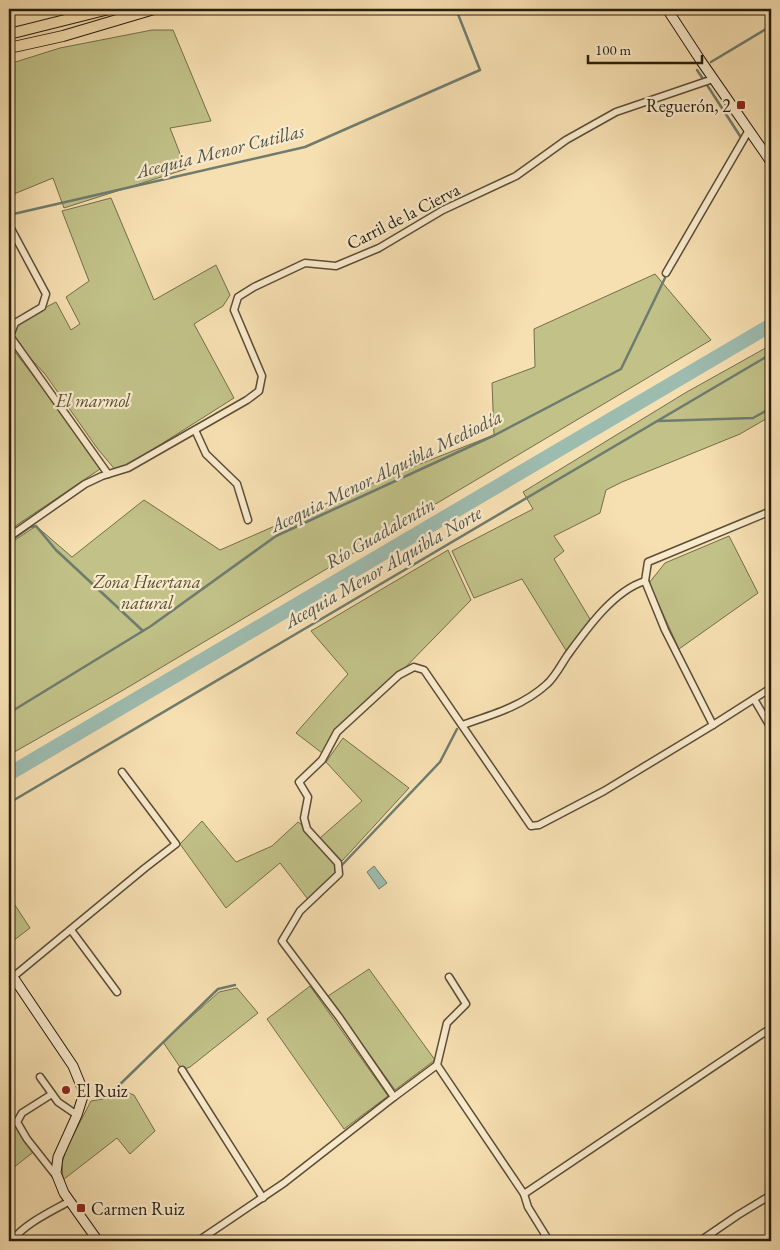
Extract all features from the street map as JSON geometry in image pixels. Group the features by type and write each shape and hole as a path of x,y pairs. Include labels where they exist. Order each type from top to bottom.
{"main road":[{"path":"9,34 109,9"},
{"path":"9,48 63,36 154,9"},
{"path":"667,9 771,162"},
{"path":"11,974 75,1070 84,1093 77,1115 58,1157 56,1173 64,1192 98,1241"}],"street":[{"name":"Carril de la Cierva","path":"9,537 85,484 128,468 247,400 259,391 262,376 234,310 238,297 305,263 336,266 379,248 443,210 516,176 566,140 616,112 713,79"},
{"path":"666,273 749,130"},
{"path":"9,225 46,294 42,307 15,323 10,336 108,474"},
{"path":"195,430 206,454 237,484 248,520"},
{"path":"713,725 665,630 645,581 648,562 771,511"},
{"path":"462,725 499,713 529,699 548,683 603,608 637,583 645,581"},
{"path":"394,1097 282,941 300,912 339,874 338,863 307,829 304,818 308,797 299,782 322,760 337,732 399,675 414,666 424,670 531,826 539,825 604,791 771,688"},
{"path":"754,699 771,728"},
{"path":"11,974 71,930 176,844 122,772"},
{"path":"71,930 117,992"},
{"path":"198,1241 284,1183 437,1065 447,1023 466,1004 449,977"},
{"path":"524,1194 771,1028"},
{"path":"437,1065 524,1194 528,1207 549,1241"},
{"path":"182,1070 263,1198"},
{"path":"40,1077 58,1102 77,1115"},
{"path":"52,1094 22,1113 16,1122 59,1180"},
{"path":"700,1241 771,1195"},
{"path":"12,1241 40,1218 70,1201"}],"green space":[{"path":"152,30 173,30 211,121 170,128 186,169 64,208 53,178 9,196 9,64 60,48"},
{"name":"El marmol","path":"111,198 154,300 216,265 230,295 223,306 194,324 234,398 117,472 97,448 45,374 10,336 19,321 56,302 71,330 80,324 66,297 89,281 62,211"},
{"name":"Zona Huertana natural","path":"655,274 711,340 120,692 9,755 9,586 15,582 9,574 9,544 36,526 72,557 144,500 220,550 389,476 494,435 492,383 535,367 534,329"},
{"path":"9,344 103,467 14,527 9,519"},
{"path":"771,345 771,416 740,434 606,490 600,513 554,536 564,551 554,559 590,619 567,652 522,579 474,598 452,551 533,509 523,492 685,393"},
{"path":"729,536 758,593 679,649 649,583 665,563"},
{"path":"448,550 471,600 322,753 296,733 348,674 311,631"},
{"path":"343,738 409,788 342,861 320,838 362,801 326,762"},
{"path":"202,821 236,862 272,846 298,822 307,829 338,863 339,874 310,902 280,863 226,908 180,844"},
{"path":"9,896 30,928 9,944"},
{"path":"369,969 435,1060 395,1090 328,996"},
{"path":"310,986 388,1096 344,1129 267,1019"},
{"path":"237,988 258,1013 190,1067 182,1070 163,1042 219,992"},
{"path":"126,1092 134,1095 155,1131 130,1154 117,1138 63,1180 62,1163 67,1147 91,1101 109,1098"},
{"path":"9,1112 36,1150 9,1171"}],"shaded area":[{"path":"374,866 387,883 379,889 367,872"}],"waterway":[{"name":"Acequia Menor Cutillas","path":"9,215 305,147 480,70 456,9"},
{"name":"Acequia Menor Alquibla Mediodía","path":"711,62 771,26"},
{"name":"Acequia Menor Alquibla Mediodía","path":"697,70 703,79"},
{"name":"Acequia Menor Alquibla Mediodía","path":"707,85 742,139"},
{"name":"Acequia Menor Alquibla Mediodía","path":"9,713 151,626 276,536 495,435 621,369 665,278"},
{"name":"Río Guadalentín","path":"9,774 771,325"},
{"name":"Acequia Menor Alquibla Norte","path":"9,803 771,354"},
{"path":"658,421 753,418 771,408"},
{"path":"9,542 30,527 36,526 56,550 143,631"},
{"path":"342,865 440,762 457,729"},
{"path":"99,1097 109,1095 218,989 235,985"}],"place":[{"name":"Reguerón, 2","path":"741,105"},
{"name":"El Ruiz","path":"66,1090"},
{"name":"Carmen Ruiz","path":"81,1208"}]}
